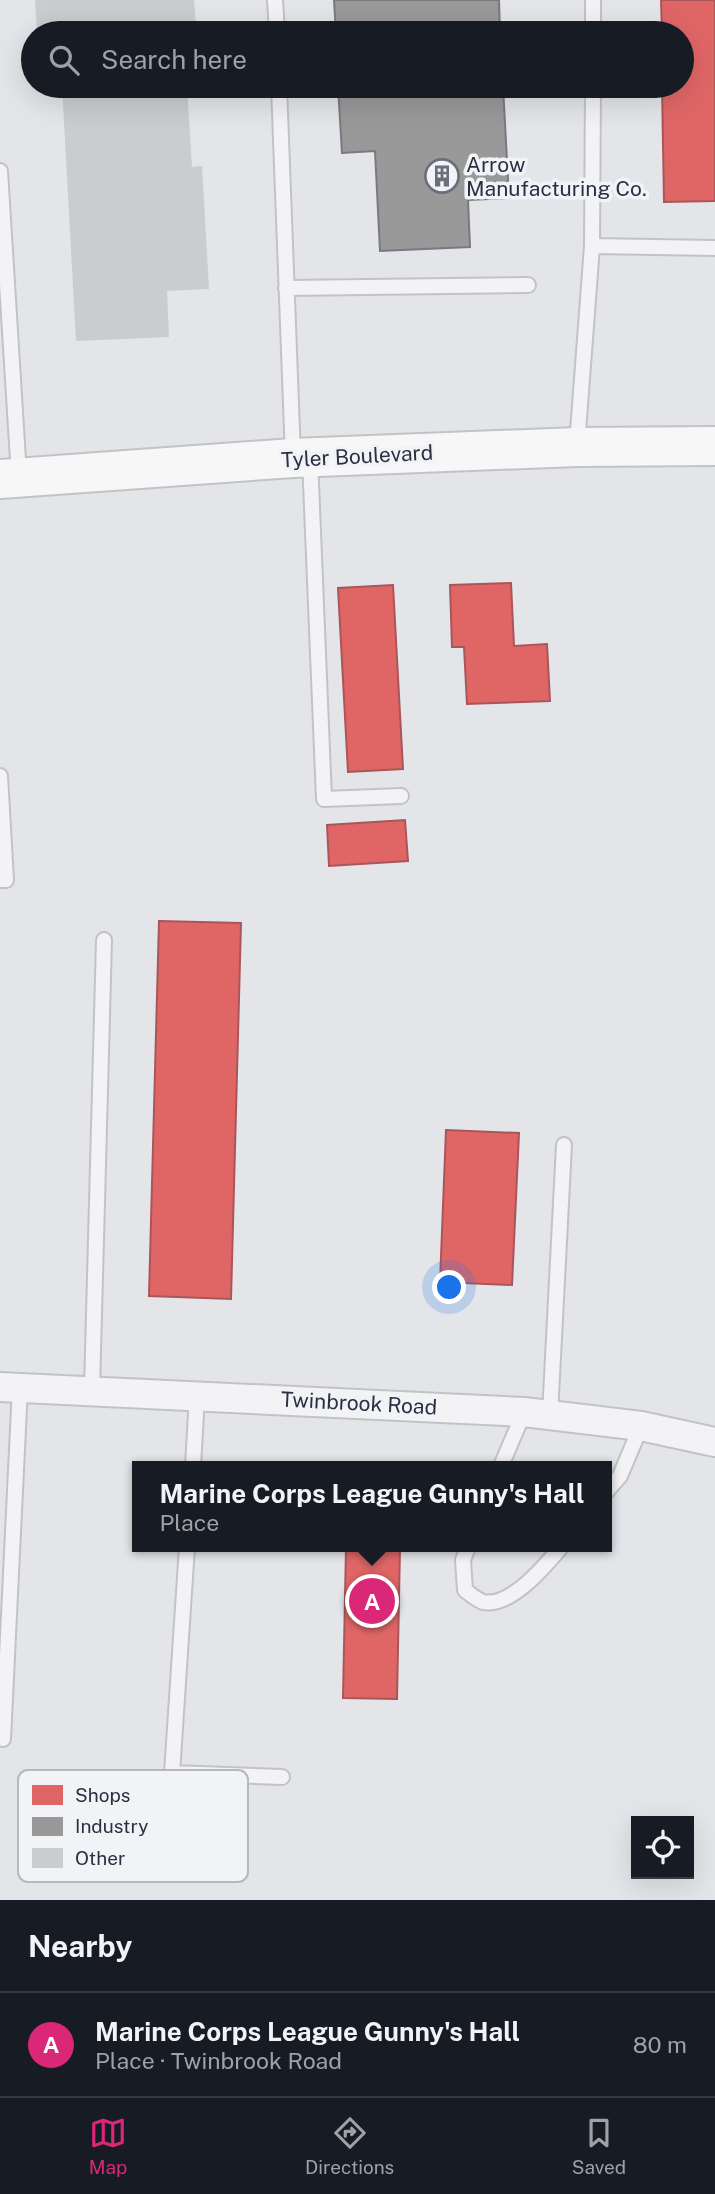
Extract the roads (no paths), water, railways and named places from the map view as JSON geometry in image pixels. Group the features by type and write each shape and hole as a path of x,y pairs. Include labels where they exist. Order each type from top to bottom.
{"street":[{"name":"Tyler Boulevard","path":"9,478 301,458 577,447 715,446"},
{"name":"Twinbrook Road","path":"10,1387 537,1414 641,1426 715,1442"}],"lane":[{"path":"275,0 276,21"},
{"path":"593,0 593,21"},
{"path":"279,98 286,288 301,458 324,799 401,796"},
{"path":"577,447 592,246 593,98"},
{"path":"0,171 9,478"},
{"path":"592,246 715,248"},
{"path":"286,288 528,285"},
{"path":"0,776 6,880 0,880"},
{"path":"92,1390 104,940"},
{"path":"505,1461 537,1414 564,1145"},
{"path":"3,1739 10,1387"},
{"path":"193,1461 198,1395"},
{"path":"612,1486 620,1476 641,1426"},
{"path":"172,1770 187,1552"},
{"path":"466,1552 463,1560 465,1590 481,1602 499,1603 536,1576 557,1552"},
{"path":"248,1776 282,1777"}],"place":[{"name":"Arrow Manufacturing Co.","path":"442,176"},
{"name":"Marine Corps League Gunny's Hall","path":"372,1601"}]}
